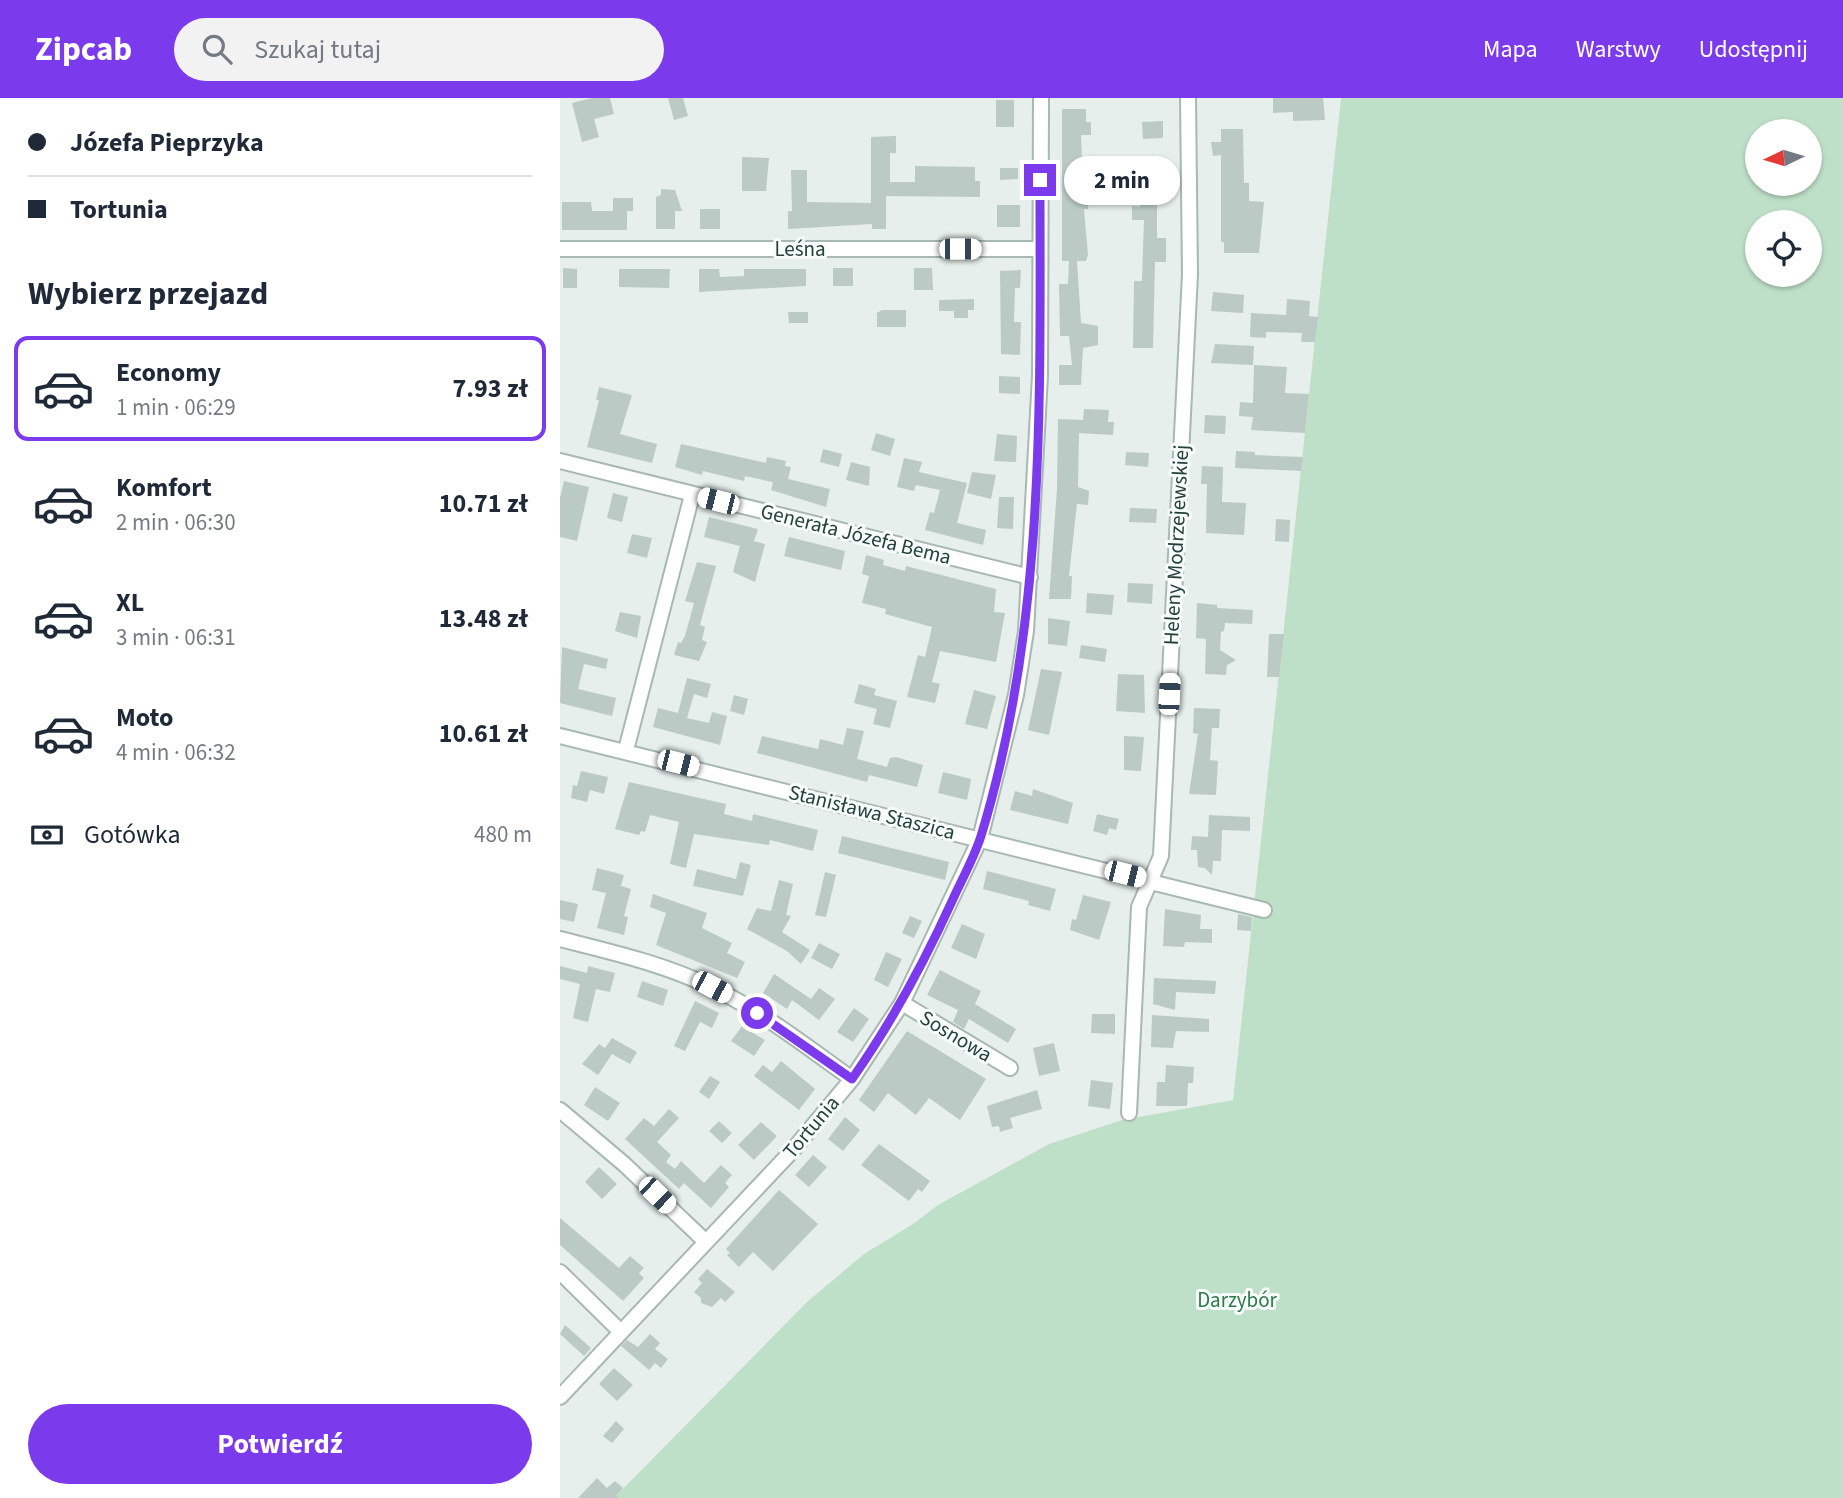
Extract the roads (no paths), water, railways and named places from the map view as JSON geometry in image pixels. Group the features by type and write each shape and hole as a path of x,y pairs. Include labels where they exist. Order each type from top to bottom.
{"street":[{"name":"Tortunia","path":"560,1397 792,1151 852,1079 902,1003 980,839 1016,695 1026,631 1040,390 1041,98"},
{"name":"Heleny Modrzejewskiej","path":"1129,1113 1139,907 1161,856 1163,829 1191,274 1188,98"},
{"name":"Leśna","path":"560,249 1040,249"},
{"name":"Generała Józefa Bema","path":"560,461 1030,577"},
{"path":"626,750 692,495"},
{"name":"Stanisława Staszica","path":"560,736 626,750 1264,910"},
{"path":"560,939 625,956 712,987 757,1013 852,1079"},
{"name":"Sosnowa","path":"902,1003 1010,1068"},
{"path":"560,1110 624,1164 706,1242"},
{"path":"560,1272 621,1332"}],"park label":[{"name":"Darzybór","path":"1237,1300"}]}
